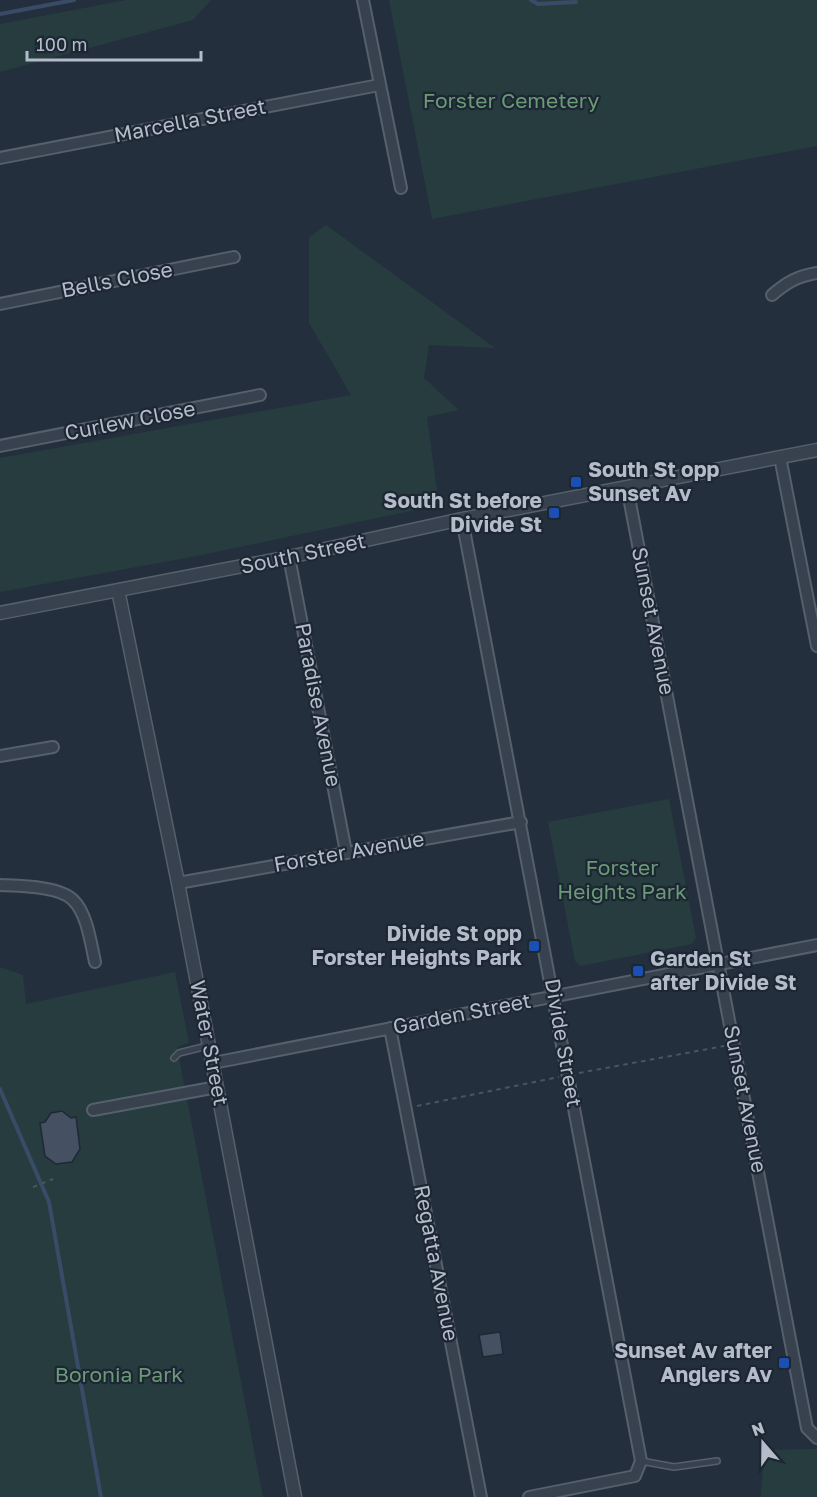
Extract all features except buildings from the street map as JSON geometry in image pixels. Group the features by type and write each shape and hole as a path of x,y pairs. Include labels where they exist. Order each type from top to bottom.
{"street":[{"path":"363,0 401,188"},
{"name":"Marcella Street","path":"0,158 379,85"},
{"name":"Bells Close","path":"0,304 234,256"},
{"path":"772,295 787,282 799,276 817,273"},
{"name":"Curlew Close","path":"0,446 260,395"},
{"name":"South Street","path":"0,613 817,450"},
{"path":"780,457 817,646"},
{"name":"Sunset Avenue","path":"627,487 807,1428 817,1438"},
{"name":"Divide Street","path":"462,519 642,1461"},
{"name":"Paradise Avenue","path":"289,557 346,852"},
{"name":"Water Street","path":"118,590 178,883 295,1497"},
{"path":"0,756 53,747"},
{"name":"Forster Avenue","path":"178,883 521,822"},
{"path":"0,885 44,888 73,899 88,925 95,962"},
{"name":"Garden Street","path":"213,1063 817,945"},
{"name":"Regatta Avenue","path":"390,1028 481,1497"},
{"path":"93,1110 217,1087"},
{"path":"529,1497 635,1476 642,1461"}],"lane":[{"path":"174,1058 180,1053 209,1045"},
{"path":"642,1461 674,1467 717,1461"}],"path":[{"path":"33,1186 53,1179"}],"green space":[{"path":"126,0 211,0 193,20 0,72 0,24"},
{"name":"Forster Cemetery","path":"389,0 817,0 817,146 432,219"},
{"path":"326,225 495,348 429,345 424,378 459,410 427,417 439,505 197,556 0,592 0,458 351,395 309,323 309,237"},
{"name":"Forster Heights Park","path":"669,799 696,938 692,944 581,966 575,961 548,822"},
{"name":"Boronia Park","path":"0,967 23,975 26,1004 175,972 189,1043 177,1047 263,1497 0,1497"},
{"path":"817,1449 817,1497 761,1497 764,1450"}],"waterway":[{"path":"0,14 74,0"},
{"path":"531,0 538,4 576,2"},
{"path":"0,1089 49,1202 101,1497"}],"place":[{"name":"South St opp Sunset Av","path":"576,482"},
{"name":"South St before Divide St","path":"554,513"},
{"name":"Divide St opp Forster Heights Park","path":"534,946"},
{"name":"Garden St after Divide St","path":"638,971"},
{"name":"Sunset Av after Anglers Av","path":"784,1363"}]}
